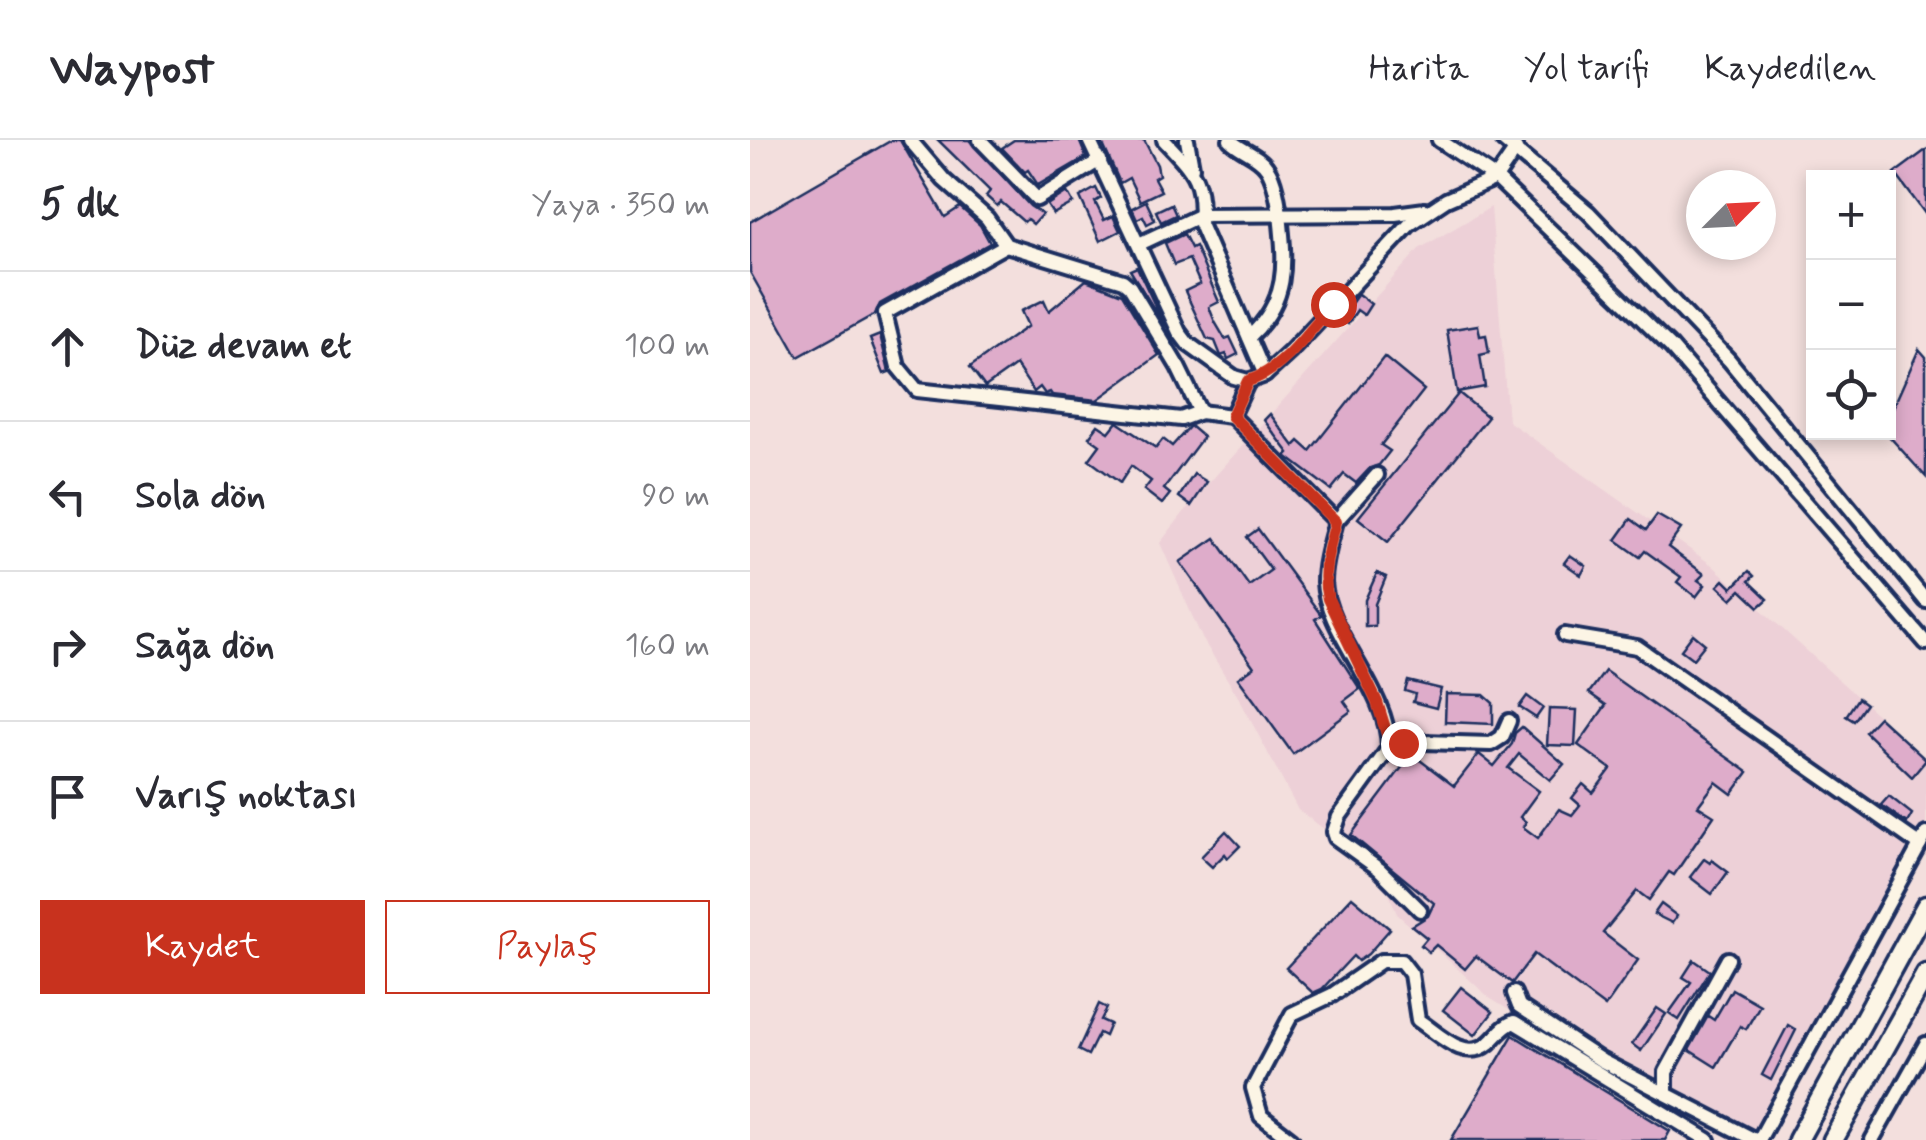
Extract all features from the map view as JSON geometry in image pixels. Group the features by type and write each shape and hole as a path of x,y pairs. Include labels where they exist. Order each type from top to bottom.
{"highway":[{"path":"1798,1140 1926,906"},
{"path":"1832,1140 1926,974"}],"street":[{"path":"910,140 944,180 986,218 1006,245 1122,281 1130,287 1200,412"},
{"path":"980,140 1036,199 1100,160"},
{"path":"1089,140 1179,332 1188,344 1234,377 1248,381 1265,374 1290,352 1410,224 1430,209 1496,178 1516,150"},
{"path":"1164,140 1193,171"},
{"path":"1186,140 1203,198 1200,224 1265,374"},
{"path":"1230,140 1268,170 1286,258 1278,298 1259,328 1249,336"},
{"path":"1439,140 1496,178 1671,347 1926,643"},
{"path":"1502,140 1588,212 1730,360 1926,601"},
{"path":"1140,244 1201,215 1395,214 1430,209"},
{"path":"1006,245 885,313 898,367 918,390 1181,418 1200,412 1232,416 1336,522"},
{"path":"1232,416 1248,381"},
{"path":"1376,475 1336,522 1324,585 1333,613 1377,702 1389,748 1339,817 1334,832 1336,838 1379,869 1420,910"},
{"path":"1514,993 1519,1006 1602,1061 1757,1140 1923,840 1637,648 1564,635"},
{"path":"1389,741 1491,744 1502,736 1509,722"},
{"path":"1292,1140 1261,1116 1253,1088 1256,1078 1292,1014 1392,958 1401,960 1412,974 1418,1020 1468,1052 1480,1050 1506,1024 1514,1022 1686,1134 1708,1140"},
{"path":"1666,1093 1666,1072 1728,959"},
{"path":"1872,1140 1926,1044"}],"shaded area":[{"path":"1491,207 1508,421 1712,565 1926,759 1926,834 1761,1135 1600,1065 1491,999 1397,914 1379,869 1298,810 1202,638 1160,543 1192,502 1419,249"}],"building":[{"path":"892,140 900,140 945,217 960,207 980,225 990,243 880,304 875,314 798,357 750,272 750,222"},
{"path":"938,140 969,140 1042,214 1033,224 1027,219 1024,222 1001,202 997,206 986,196 990,191"},
{"path":"1014,140 1079,140 1086,157 1038,185 1028,170 1025,172 1002,148"},
{"path":"1101,140 1144,140 1157,165 1159,175 1154,178 1161,191 1140,201 1129,178 1120,183"},
{"path":"1926,150 1926,215 1896,174"},
{"path":"1096,188 1101,198 1095,202 1104,220 1113,216 1120,231 1100,241 1080,197"},
{"path":"1067,192 1073,203 1053,214 1047,205"},
{"path":"1146,201 1155,220 1147,224 1143,216 1137,219 1132,208"},
{"path":"1171,204 1176,215 1161,222 1156,211"},
{"path":"1184,234 1191,248 1195,246 1219,302 1209,307 1215,322 1225,339 1230,337 1238,354 1228,359 1226,354 1221,356 1215,341 1207,339 1185,291 1200,284 1189,259 1174,265 1165,243"},
{"path":"1137,267 1165,327 1130,270"},
{"path":"1086,280 1122,294 1159,355 1097,400 1045,394 1040,387 1034,392 1016,365 985,387 970,367 1028,326 1021,311 1044,300 1049,311"},
{"path":"1358,294 1371,304 1364,315 1357,310 1348,324 1340,319"},
{"path":"1478,325 1480,336 1486,335 1489,353 1480,355 1485,387 1457,392 1447,330"},
{"path":"880,335 889,372 884,374 870,339"},
{"path":"1919,349 1926,357 1926,477 1893,440 1896,440 1896,401"},
{"path":"1384,357 1424,390 1381,445 1390,451 1379,465 1370,468 1356,483 1344,474 1331,490 1286,456 1289,453 1264,420 1270,414 1294,446 1299,441 1310,451"},
{"path":"1459,393 1488,417 1388,542 1358,518"},
{"path":"1117,422 1156,448 1163,439 1172,446 1190,426 1203,437 1164,489 1170,494 1162,504 1144,490 1151,481 1131,466 1120,483 1089,460 1100,445 1089,437 1098,425 1109,432"},
{"path":"1194,474 1207,482 1191,506 1179,497"},
{"path":"1657,515 1681,529 1668,547 1704,574 1698,580 1705,585 1696,597 1677,582 1681,577 1645,551 1640,557 1616,540 1631,519 1646,530"},
{"path":"1258,529 1321,615 1315,619 1360,689 1344,701 1351,711 1293,754 1238,678 1254,667 1180,562 1215,538 1249,586 1271,570 1247,537"},
{"path":"1570,555 1586,566 1581,575 1564,563"},
{"path":"1749,571 1754,576 1749,581 1768,599 1759,607 1741,590 1732,599 1718,586 1724,580 1732,588"},
{"path":"1377,573 1386,577 1375,604 1375,626 1365,626 1365,600"},
{"path":"1693,634 1705,644 1693,659 1681,650"},
{"path":"1605,671 1748,772 1732,794 1716,782 1698,806 1714,816 1674,875 1669,872 1649,900 1637,891 1603,933 1638,960 1605,1007 1534,954 1512,983 1476,956 1465,969 1436,945 1429,952 1421,945 1427,938 1412,926 1428,916 1434,903 1351,835 1412,754 1454,786 1479,754 1494,766 1522,727 1564,764 1550,780 1519,754 1508,768 1539,791 1520,817 1526,822 1523,827 1538,838 1559,809 1572,815 1580,805 1572,798 1583,784 1593,793 1611,769 1578,745 1606,705 1589,693"},
{"path":"1408,681 1441,689 1436,708 1413,702 1415,694 1405,691"},
{"path":"1446,694 1484,695 1493,703 1493,724 1445,722"},
{"path":"1527,696 1543,708 1536,718 1519,707"},
{"path":"1858,698 1866,704 1854,721 1846,716"},
{"path":"1549,709 1577,710 1575,746 1547,745"},
{"path":"1879,717 1926,760 1912,777 1865,732"},
{"path":"1889,796 1912,814 1907,823 1881,805"},
{"path":"1226,831 1240,846 1212,867 1201,857"},
{"path":"1704,859 1728,872 1712,894 1690,877"},
{"path":"1352,897 1390,929 1368,954 1358,961 1353,956 1322,989 1313,993 1286,968"},
{"path":"1661,904 1677,916 1672,923 1654,914"},
{"path":"1694,960 1710,971 1679,1020 1669,1013 1691,982 1683,977"},
{"path":"1461,987 1493,1012 1475,1035 1443,1010"},
{"path":"1732,989 1760,1005 1746,1029 1740,1026 1716,1067 1689,1050 1708,1016 1714,1020"},
{"path":"1099,1004 1107,1008 1101,1020 1110,1024 1105,1036 1099,1033 1088,1055 1078,1050"},
{"path":"1657,1008 1666,1014 1641,1051 1632,1044"},
{"path":"1788,1025 1796,1030 1771,1080 1762,1075"},
{"path":"1513,1035 1670,1131 1665,1140 1451,1140"}],"route":[{"path":"1333,304 1290,352 1265,374 1248,381 1232,416 1336,522 1327,556 1324,585 1328,599 1377,702 1389,741 1403,743"}]}
